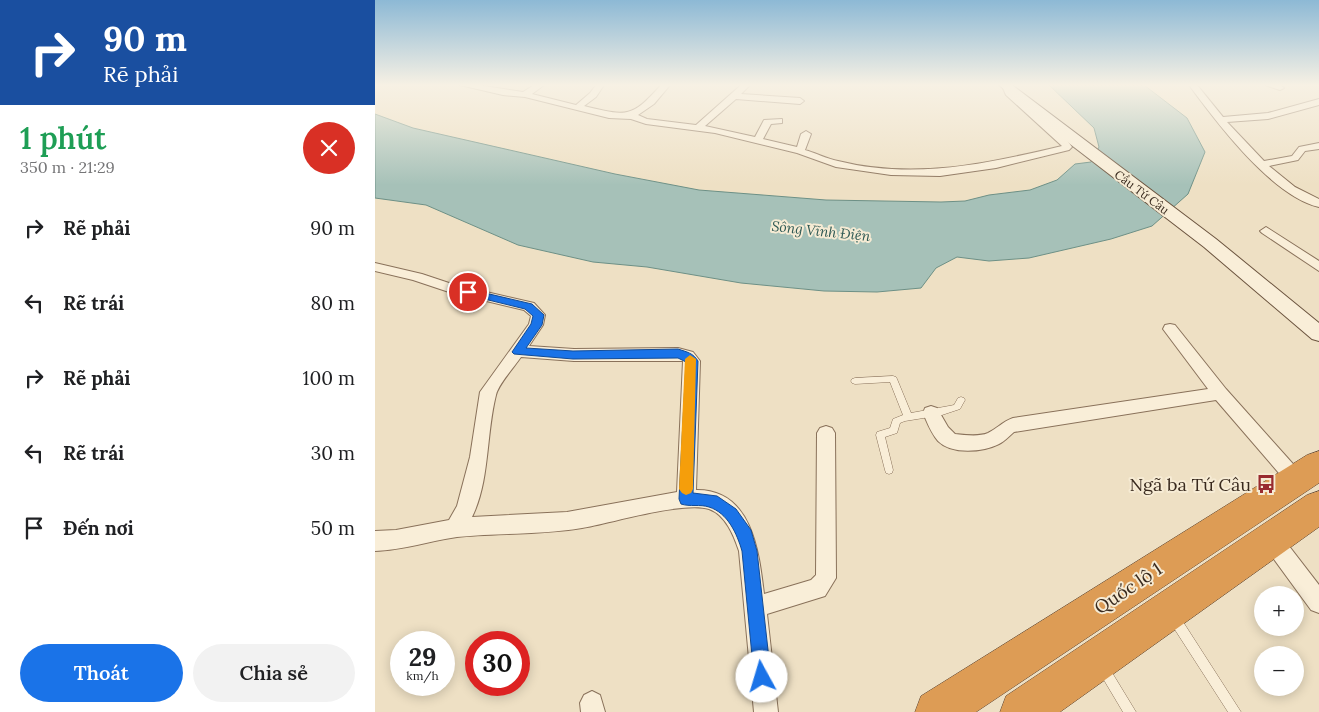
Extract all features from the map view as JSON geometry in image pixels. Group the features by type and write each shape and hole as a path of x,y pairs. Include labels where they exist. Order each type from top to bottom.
{"highway":[{"path":"1022,712 1272,540 1311,484"},
{"name":"Quốc lộ 1","path":"937,712 1156,569 1311,484"}],"main road":[{"name":"Cầu Tứ Câu","path":"1046,118 1210,243 1319,334"}],"street":[{"path":"638,118 758,140 800,150 836,164 915,174 996,166 1066,148 1067,146 1063,141 1037,118"},
{"path":"699,128 710,118"},
{"path":"1220,120 1241,118"},
{"path":"1220,120 1289,188 1319,204"},
{"path":"758,140 765,130 767,122 779,121"},
{"path":"800,150 806,134"},
{"path":"1264,164 1295,158 1302,149 1319,146"},
{"path":"1266,231 1319,267"},
{"path":"375,267 417,277 449,288 529,306 535,312 538,319 518,352 486,397 479,457 466,509 455,528"},
{"path":"1170,329 1220,393 1311,484"},
{"path":"518,352 573,355 678,354 688,356 692,361 686,499"},
{"path":"931,413 942,434 948,440 957,443 989,441 996,438 1004,428 1013,425 1220,393"},
{"path":"755,607 819,589 826,578 826,433"},
{"path":"375,541 405,538 455,528 581,519 686,499 712,501 731,514 743,530 749,551 766,712"},
{"path":"1272,540 1319,602"}],"lane":[{"path":"855,381 893,379 908,416"},
{"path":"889,470 880,435 894,430 896,421 908,416 957,407 961,400"},
{"path":"1169,610 1235,712"},
{"path":"1098,660 1130,712"}],"water":[{"name":"Sông Vĩnh Điện","path":"375,118 386,118 413,128 615,174 699,190 826,200 941,202 965,201 989,195 1030,190 1057,180 1075,164 1091,162 1099,147 1094,128 1084,118 1187,118 1205,152 1188,194 1152,226 1111,239 1029,258 989,261 957,257 936,268 921,288 877,292 824,291 741,283 647,267 593,262 518,245 426,205 375,198"}],"slow traffic":[{"path":"686,489 692,361 690,359"}],"place":[{"name":"Ngã ba Tứ Câu","path":"1266,484"}],"route":[{"path":"468,292 529,306 538,315 536,325 518,352 562,355 678,354 688,356 692,361 686,499 712,501 731,514 743,530 749,551 762,677"}]}
